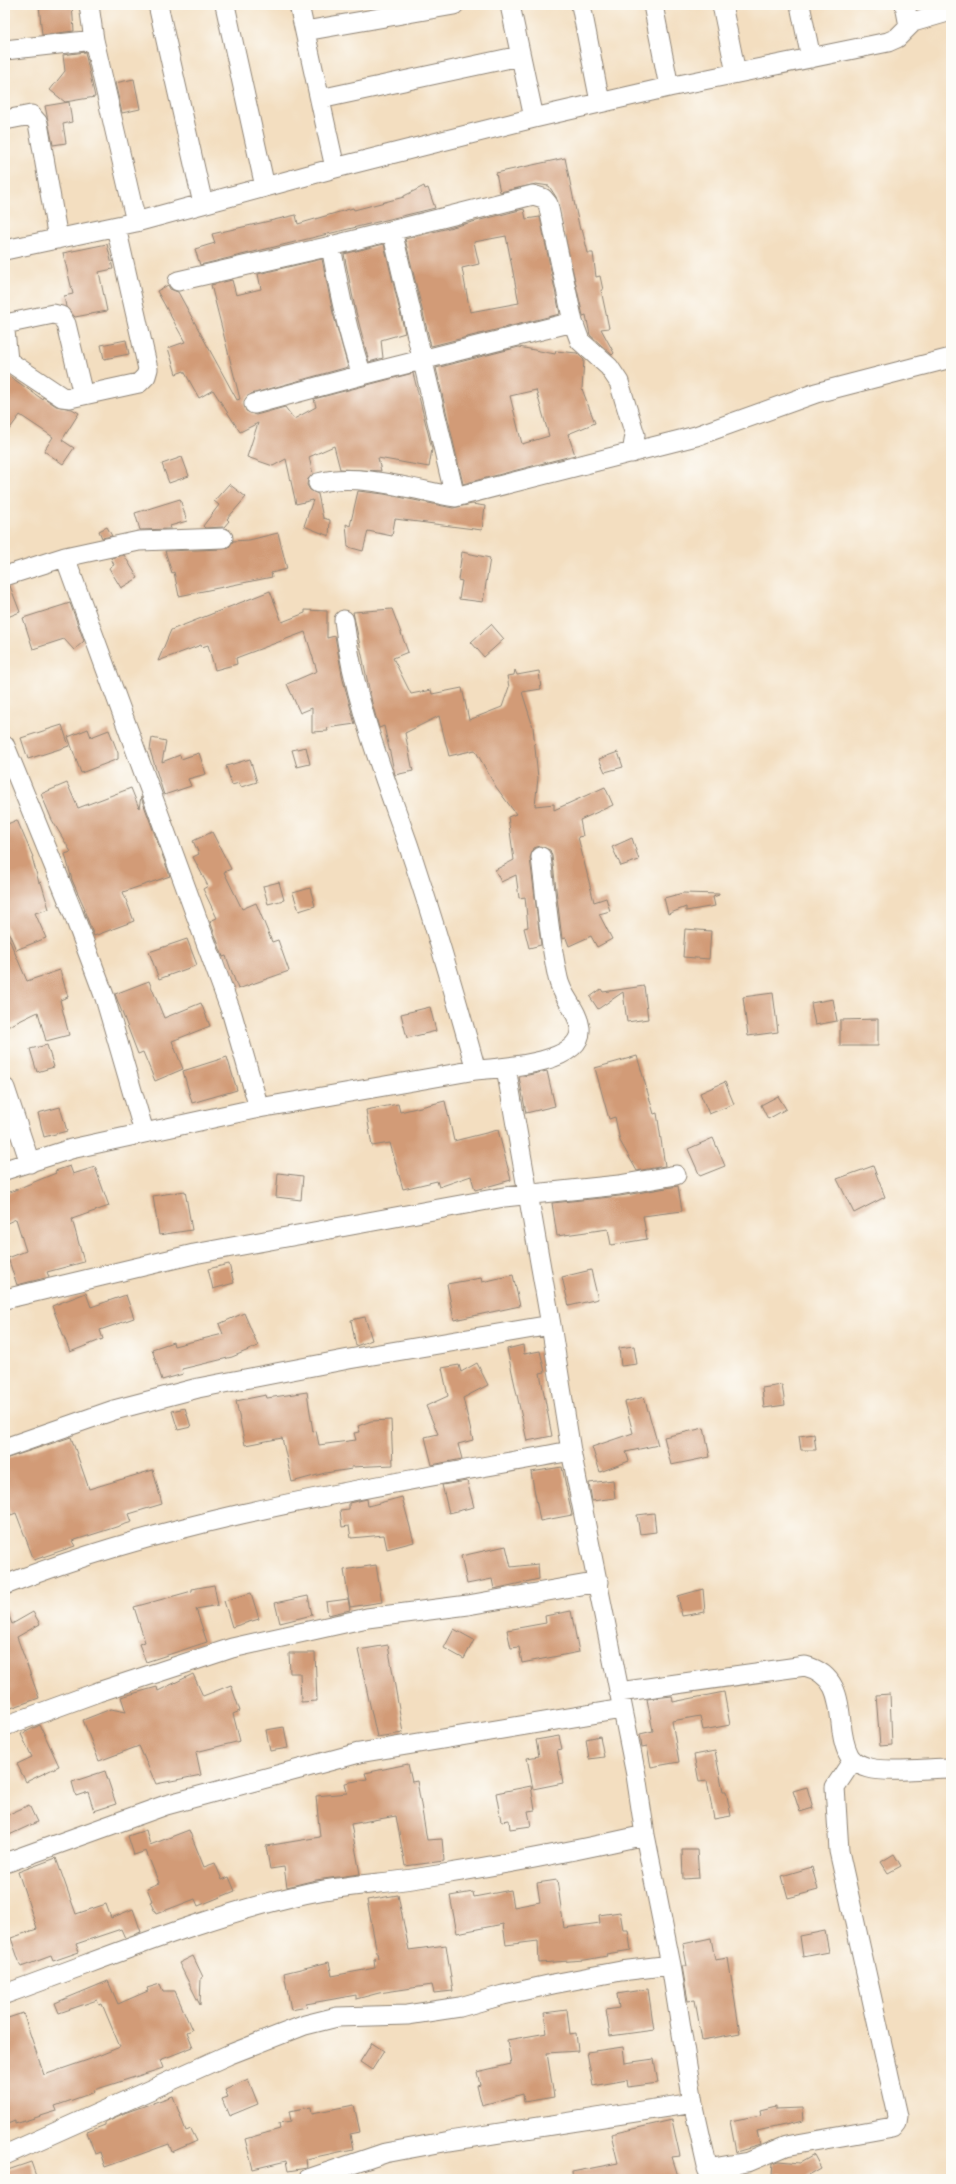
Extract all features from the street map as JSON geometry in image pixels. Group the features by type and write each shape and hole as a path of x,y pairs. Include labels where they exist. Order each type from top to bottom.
{"street":[{"path":"90,5 94,40 136,222"},
{"path":"158,5 203,204"},
{"path":"224,5 265,187"},
{"path":"299,5 335,168"},
{"path":"305,30 454,5"},
{"path":"510,5 534,118"},
{"path":"581,5 600,102"},
{"path":"653,5 669,87"},
{"path":"722,5 736,73"},
{"path":"800,5 811,58"},
{"path":"905,5 909,26"},
{"path":"5,250 116,227 335,168 600,102 888,42 897,38 909,26 924,18 951,10"},
{"path":"5,50 94,40"},
{"path":"320,99 520,56"},
{"path":"5,120 31,115 38,122 58,239"},
{"path":"178,281 392,231 508,199 533,195 543,198 548,204 573,322 580,341 609,367 619,382 635,434 632,453"},
{"path":"5,331 7,359 62,397 70,398 139,383 146,376 148,369 116,227"},
{"path":"392,231 455,497"},
{"path":"331,246 342,307 351,343 362,375"},
{"path":"5,324 53,314 61,316 66,324 83,395"},
{"path":"254,404 573,322"},
{"path":"318,483 331,479 364,480 455,497 467,496 526,477 632,453 696,436 823,391 951,358"},
{"path":"5,576 65,557 139,541 223,538"},
{"path":"65,557 232,1014 259,1108"},
{"path":"344,620 348,654 365,722 444,954 476,1070"},
{"path":"5,746 72,910 105,998 144,1132"},
{"path":"5,1170 71,1149 144,1132 259,1108 476,1070 506,1068 546,1060 571,1049 580,1037 577,1018 558,980 541,857"},
{"path":"506,1068 552,1325 571,1451 636,1775 645,1835 671,1965 693,2104 708,2174 748,2162 786,2146 893,2126 897,2122 898,2116 895,2101 839,1850 835,1787 853,1760"},
{"path":"5,1088 30,1163"},
{"path":"5,1298 194,1254 528,1194 619,1185 676,1175"},
{"path":"5,1448 114,1410 198,1388 350,1359 552,1325"},
{"path":"5,1585 53,1566 131,1541 207,1522 297,1502 571,1451"},
{"path":"5,1726 98,1692 232,1648 367,1618 468,1605 598,1582"},
{"path":"5,1863 166,1805 358,1753 805,1666 818,1669 823,1674 838,1698 844,1738 849,1755 860,1765 876,1770 951,1768"},
{"path":"5,1994 170,1935 255,1907 306,1893 426,1877 567,1852 645,1835"},
{"path":"5,2155 228,2055 305,2025 337,2017 407,2015 460,2007 503,1995 553,1984 621,1971 671,1965"},
{"path":"308,2179 385,2153 693,2104"}],"building":[{"path":"39,5 72,5 74,31 42,35"},
{"path":"85,52 95,97 65,102 50,90 65,71 63,55"},
{"path":"134,79 140,109 122,113 115,83"},
{"path":"69,102 72,122 63,124 66,143 53,145 45,106"},
{"path":"565,158 580,230 582,229 588,253 593,253 596,277 600,276 603,290 601,290 609,328 601,329 614,353 612,355 590,335 586,315 583,316 556,197 549,186 536,184 500,192 496,173"},
{"path":"424,186 425,189 428,188 435,208 200,265 195,249 215,243 212,234 296,215 298,224 353,208 354,210 404,197"},
{"path":"524,209 526,219 540,217 560,314 431,346 405,239","holes":["506,236 519,303 470,312 462,268 479,264 474,242"]},
{"path":"107,244 113,269 99,272 107,311 75,317 66,307 64,296 73,294 63,253"},
{"path":"384,244 405,333 381,340 383,358 369,362 355,308 344,254"},
{"path":"322,259 333,313 348,367 251,394 244,401 246,411 256,415 285,407 294,419 316,407 314,399 413,373 432,449 429,467 378,458 381,471 340,469 334,446 309,457 313,474 308,479 307,485 310,490 318,494 323,518 330,520 329,536 304,526 313,500 296,504 286,459 273,466 247,457 258,423 240,432 213,390 199,398 184,371 176,374 168,348 185,342 157,291 168,285 170,289 178,292 237,400 240,399 211,285 232,280 236,295 261,289 258,274"},
{"path":"126,340 129,354 104,359 101,345"},
{"path":"519,347 555,354 556,351 577,353 584,360 582,389 595,423 568,434 575,455 463,484 436,368","holes":["536,390 549,436 522,444 510,396"]},
{"path":"5,373 42,399 43,397 56,406 72,409 79,413 62,440 74,448 63,464 44,451 53,437 20,415 5,435"},
{"path":"182,457 189,476 169,483 162,464"},
{"path":"229,484 246,497 227,519 229,521 224,527 205,528 203,526 219,505 214,501"},
{"path":"358,491 384,494 453,508 472,504 485,506 482,530 395,519 392,536 368,531 363,551 348,547 346,524 350,526"},
{"path":"180,499 187,521 170,526 171,529 140,530 135,513"},
{"path":"107,527 112,536 102,538 99,531"},
{"path":"278,533 287,569 271,573 272,577 179,596 174,572 172,573 165,551 224,549 229,547 233,541 249,540"},
{"path":"462,552 490,558 483,602 459,599 462,581 458,580"},
{"path":"124,555 138,578 121,588 109,568 114,565 111,558"},
{"path":"10,586 20,612 5,618 5,587"},
{"path":"270,591 282,622 305,613 305,610 327,611 327,638 335,636 343,680 355,724 327,728 328,731 312,732 312,708 300,713 287,684 317,671 305,632 236,658 237,664 215,670 208,645 202,647 201,645 158,661 171,630"},
{"path":"70,603 84,641 74,650 64,639 33,649 23,618"},
{"path":"392,609 408,652 393,658 411,694 431,690 432,694 462,688 469,720 502,707 509,687 507,676 514,675 515,670 517,675 539,671 541,689 522,692 533,727 538,778 535,806 554,804 554,810 605,787 613,805 580,820 583,836 578,837 594,902 606,898 610,911 599,914 612,939 597,947 591,936 569,946 566,938 562,939 552,856 550,850 540,846 534,848 530,858 541,945 529,948 524,928 528,927 525,897 519,898 516,875 501,882 495,870 514,860 508,817 516,814 496,787 475,750 449,756 439,716 405,733 413,771 395,775 384,726 379,728 372,703 353,612"},
{"path":"491,624 504,639 484,657 471,642"},
{"path":"62,725 69,746 28,759 21,738"},
{"path":"88,729 91,737 109,730 118,753 118,759 81,773 68,737"},
{"path":"152,738 166,741 162,762 180,755 181,759 199,753 206,774 188,779 191,786 164,795 150,750"},
{"path":"306,747 310,764 297,767 292,750"},
{"path":"618,752 623,767 605,772 599,759"},
{"path":"250,759 257,782 241,787 239,783 232,785 226,766"},
{"path":"67,783 78,808 131,788 139,808 141,797 170,876 123,892 134,921 94,936 84,910 85,909 72,880 65,854 71,852 52,820 41,794"},
{"path":"17,820 33,857 39,883 41,882 49,909 35,913 46,938 16,950 5,924 5,825"},
{"path":"212,832 231,869 224,872 242,909 256,903 272,942 278,940 289,971 238,989 226,956 223,957 210,921 217,918 203,889 208,886 193,857 199,854 193,841"},
{"path":"632,838 639,860 621,866 612,847"},
{"path":"279,882 284,900 268,904 263,886"},
{"path":"310,888 315,906 299,911 293,893"},
{"path":"683,893 719,895 713,897 715,906 686,911 686,907 668,914 664,898"},
{"path":"685,929 711,931 709,959 683,957"},
{"path":"5,930 27,981 60,970 68,997 60,1000 69,1035 46,1041 38,1012 5,1028"},
{"path":"187,939 197,965 159,979 149,952"},
{"path":"149,981 164,1018 201,1003 210,1026 172,1041 183,1069 155,1081 143,1052 138,1054 115,994"},
{"path":"644,986 648,1019 627,1022 623,992 598,1009 590,997 601,989 603,992"},
{"path":"773,993 778,1032 748,1036 743,997"},
{"path":"833,999 837,1021 815,1025 811,1003"},
{"path":"430,1007 436,1031 407,1038 401,1014"},
{"path":"878,1019 878,1046 840,1046 840,1020"},
{"path":"47,1045 54,1067 37,1072 30,1049"},
{"path":"637,1056 654,1114 657,1113 665,1166 637,1171 620,1141 615,1117 609,1119 595,1068"},
{"path":"227,1057 237,1090 192,1103 183,1071"},
{"path":"547,1071 555,1106 526,1113 519,1077"},
{"path":"725,1082 734,1104 709,1114 700,1093"},
{"path":"778,1096 786,1109 768,1119 761,1105"},
{"path":"445,1101 454,1141 498,1130 511,1180 475,1190 471,1176 439,1187 437,1181 403,1189 390,1143 372,1146 366,1110 398,1104 400,1112"},
{"path":"60,1107 67,1131 44,1137 38,1113"},
{"path":"713,1138 725,1166 700,1176 688,1149"},
{"path":"70,1166 73,1174 95,1167 109,1206 72,1219 84,1262 47,1272 49,1277 17,1285 8,1258 26,1251 16,1219 5,1224 5,1194 56,1173 55,1171"},
{"path":"873,1166 885,1197 854,1213 837,1179"},
{"path":"278,1173 303,1176 301,1200 276,1197"},
{"path":"678,1186 682,1211 643,1216 647,1239 611,1245 608,1229 557,1236 552,1203 620,1196"},
{"path":"185,1191 192,1230 159,1235 153,1196"},
{"path":"229,1264 234,1283 213,1289 208,1269"},
{"path":"591,1270 598,1299 569,1306 562,1277"},
{"path":"513,1275 520,1306 454,1320 447,1284 481,1278 482,1282"},
{"path":"86,1293 91,1307 126,1295 134,1318 100,1330 103,1339 70,1352 52,1306"},
{"path":"244,1313 258,1346 232,1357 182,1369 183,1374 162,1380 152,1349 173,1342 174,1346 223,1334 219,1324"},
{"path":"365,1317 372,1340 356,1346 351,1320"},
{"path":"523,1345 524,1354 540,1351 545,1372 540,1373 552,1436 527,1441 507,1349"},
{"path":"634,1346 637,1364 621,1366 619,1348"},
{"path":"477,1363 488,1385 463,1398 473,1440 458,1444 462,1459 432,1465 425,1437 438,1434 426,1406 448,1396 442,1368 459,1365 461,1372"},
{"path":"782,1385 785,1405 764,1408 762,1388"},
{"path":"307,1392 313,1432 316,1431 319,1445 356,1440 354,1433 360,1432 358,1426 371,1421 391,1420 393,1465 351,1467 352,1469 325,1473 292,1482 282,1438 245,1445 236,1401 266,1395 267,1398"},
{"path":"644,1397 658,1445 626,1452 629,1461 600,1472 592,1447 633,1433 625,1402"},
{"path":"185,1408 191,1427 178,1430 172,1411"},
{"path":"704,1428 710,1457 671,1465 664,1437"},
{"path":"814,1434 816,1450 801,1450 799,1436"},
{"path":"71,1437 89,1489 153,1470 162,1504 129,1514 132,1522 72,1541 75,1546 34,1560 16,1513 11,1515 5,1500 5,1459"},
{"path":"562,1467 572,1515 540,1521 531,1472"},
{"path":"613,1480 615,1498 592,1501 589,1483"},
{"path":"467,1481 474,1507 449,1513 442,1485"},
{"path":"402,1497 414,1542 387,1549 384,1535 351,1538 349,1526 342,1527 340,1510 349,1509 349,1503 367,1499 368,1506"},
{"path":"654,1513 656,1532 640,1534 637,1515"},
{"path":"506,1546 511,1567 538,1564 539,1579 494,1589 492,1579 467,1584 461,1556"},
{"path":"376,1565 382,1602 350,1607 344,1570"},
{"path":"214,1585 218,1605 196,1609 207,1642 146,1662 139,1644 145,1642 134,1607 192,1591 192,1589"},
{"path":"703,1589 705,1612 682,1616 678,1596"},
{"path":"251,1593 259,1619 232,1627 224,1601"},
{"path":"308,1596 312,1615 280,1623 275,1603"},
{"path":"348,1599 350,1610 328,1615 326,1602"},
{"path":"5,1610 7,1610 12,1624 33,1612 40,1624 17,1637 39,1698 11,1708 5,1693"},
{"path":"571,1611 579,1652 522,1663 519,1647 511,1648 507,1630 546,1623 545,1616"},
{"path":"454,1629 474,1640 464,1659 444,1648"},
{"path":"388,1645 403,1733 377,1737 358,1650"},
{"path":"289,1653 315,1653 317,1701 301,1702 300,1673 290,1673"},
{"path":"193,1674 203,1696 231,1685 240,1711 233,1714 240,1741 196,1752 201,1775 156,1784 139,1746 99,1761 83,1720 111,1709 126,1712 121,1697 157,1687 158,1691"},
{"path":"724,1692 730,1725 703,1730 700,1716 672,1721 679,1762 651,1767 647,1746 642,1747 640,1734 653,1731 647,1699 672,1696 673,1702"},
{"path":"890,1694 892,1745 880,1746 876,1695"},
{"path":"40,1725 59,1766 26,1782 17,1764 32,1757 21,1734"},
{"path":"284,1727 288,1748 270,1751 266,1730"},
{"path":"559,1736 562,1749 557,1750 563,1783 533,1789 527,1758 539,1756 536,1740"},
{"path":"600,1736 604,1757 589,1759 586,1739"},
{"path":"715,1751 723,1791 726,1791 731,1816 714,1819 707,1781 699,1782 694,1755"},
{"path":"408,1764 412,1782 417,1781 427,1840 442,1839 444,1861 405,1866 396,1816 351,1824 360,1874 316,1880 287,1887 284,1867 270,1869 266,1846 320,1837 316,1796 347,1793 345,1783 367,1779 365,1773"},
{"path":"105,1771 116,1804 94,1811 88,1792 76,1796 72,1782"},
{"path":"531,1786 535,1810 528,1811 531,1826 510,1829 509,1820 501,1821 496,1793"},
{"path":"807,1787 813,1808 800,1812 793,1791"},
{"path":"29,1805 37,1822 5,1837 5,1816"},
{"path":"146,1830 150,1845 189,1830 204,1867 215,1863 222,1880 229,1877 235,1891 198,1906 195,1899 156,1914 150,1902 152,1901 147,1888 159,1883 146,1851 134,1855 128,1836"},
{"path":"682,1850 697,1850 699,1878 683,1879"},
{"path":"894,1854 901,1866 888,1873 881,1862"},
{"path":"56,1858 76,1914 106,1904 111,1918 133,1909 141,1932 125,1938 121,1929 76,1944 79,1952 53,1961 51,1956 21,1967 11,1938 37,1929 18,1872"},
{"path":"812,1867 818,1890 788,1898 782,1876"},
{"path":"557,1880 564,1928 600,1923 599,1915 620,1912 623,1930 628,1930 631,1950 606,1954 607,1956 585,1960 539,1963 538,1941 506,1945 503,1924 457,1933 450,1896 473,1892 474,1897 511,1890 514,1907 540,1902 537,1883"},
{"path":"398,1895 409,1950 446,1945 453,1991 434,1993 432,1985 379,1993 356,1999 356,1995 306,2004 307,2007 291,2010 284,1973 329,1962 332,1976 375,1968 374,1959 378,1958 367,1900"},
{"path":"825,1931 829,1952 803,1957 800,1936"},
{"path":"711,1938 715,1960 728,1958 740,2033 702,2040 695,2000 688,2001 682,1966 687,1966 683,1944"},
{"path":"193,1956 203,1977 201,1978 200,2005 179,1963"},
{"path":"108,1981 118,2004 148,1991 147,1988 160,1984 163,1991 175,1991 192,2030 187,2032 193,2047 160,2060 163,2068 94,2090 95,2092 55,2106 57,2111 15,2124 15,2121 5,2125 5,2019 23,2013 44,2075 88,2060 120,2047 102,2004 99,2005 97,2000 59,2013 55,2003"},
{"path":"648,1989 654,2030 610,2036 606,2010 619,2008 617,1994"},
{"path":"567,2010 570,2034 576,2033 578,2051 547,2053 554,2097 524,2102 523,2094 482,2105 477,2086 480,2085 477,2072 511,2064 507,2040 547,2033 544,2013"},
{"path":"372,2043 384,2051 372,2070 360,2062"},
{"path":"623,2047 625,2063 654,2059 658,2083 628,2087 627,2080 593,2086 587,2052"},
{"path":"248,2079 258,2104 229,2116 222,2099 228,2097 225,2090"},
{"path":"173,2096 186,2131 191,2129 197,2141 172,2152 169,2144 105,2167 100,2152 95,2154 87,2132 105,2125 105,2122 127,2112"},
{"path":"354,2105 360,2132 350,2134 353,2149 306,2159 307,2168 288,2171 286,2161 253,2169 245,2139 280,2129 279,2123 291,2121 289,2111 311,2107 312,2113"},
{"path":"776,2106 776,2109 802,2108 803,2121 757,2131 760,2145 736,2152 730,2121 761,2115 760,2110"},
{"path":"672,2120 680,2156 672,2157 679,2179 573,2179 572,2172 618,2163 611,2134"},
{"path":"814,2155 821,2168 807,2176 807,2178 772,2174 773,2163 779,2161 800,2163"},
{"path":"31,2162 37,2179 5,2179 5,2171"}]}
